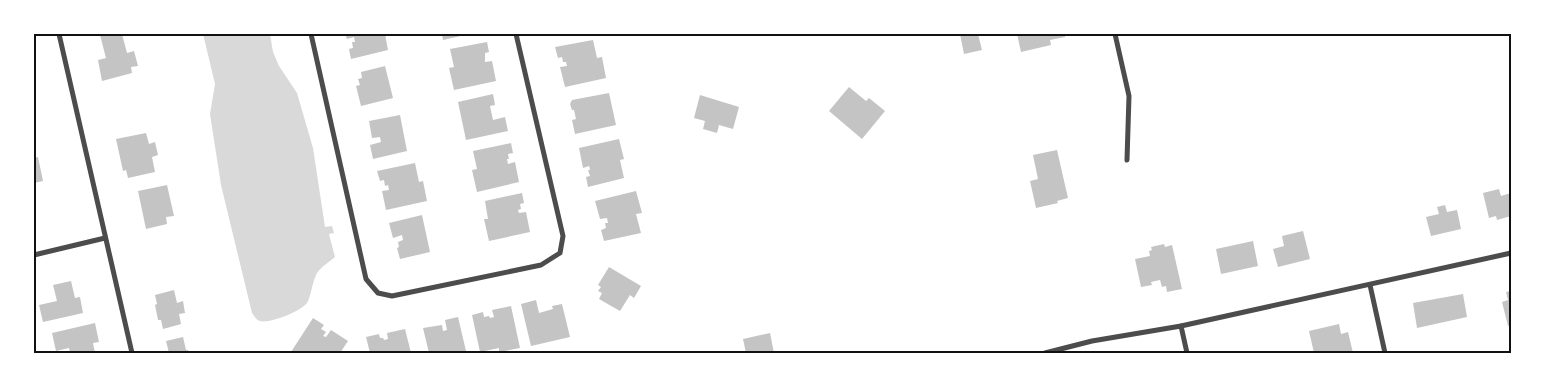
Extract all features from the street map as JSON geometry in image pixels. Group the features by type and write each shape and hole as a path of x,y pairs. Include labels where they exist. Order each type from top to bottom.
{"street":[{"path":"59,34 132,353"},
{"path":"311,34 366,279 378,293 392,296 541,265 560,253 563,236 516,34"},
{"path":"1115,34 1129,96 1127,160"},
{"path":"34,255 105,238"},
{"path":"1045,353 1092,341 1181,326 1511,253"},
{"path":"1370,285 1385,353"},
{"path":"1181,326 1187,353"}],"shaded area":[{"path":"203,34 270,34 273,52 279,66 297,93 313,148 325,227 332,226 334,233 329,234 335,257 317,273 307,303 292,313 271,321 259,321 252,313 221,185 210,114 215,84"}],"building":[{"path":"122,34 127,53 134,51 138,66 131,67 132,73 102,81 98,60 106,58 100,35"},
{"path":"345,34 385,34 388,50 351,59 349,49 353,48 352,42 355,42 354,37 347,39"},
{"path":"442,34 465,34 465,35 443,40"},
{"path":"960,34 978,34 982,50 964,54"},
{"path":"1017,34 1065,34 1065,37 1050,40 1051,45 1021,52"},
{"path":"593,40 597,58 602,57 606,78 565,87 560,67 567,66 566,62 563,62 562,57 558,58 555,47"},
{"path":"487,42 489,52 485,53 485,62 492,61 496,81 454,90 449,68 454,67 450,49"},
{"path":"385,66 393,98 361,106 356,86 360,85 358,79 362,78 361,72"},
{"path":"849,87 866,101 869,98 885,111 862,139 829,111"},
{"path":"609,93 616,125 575,134 572,120 576,119 570,104 572,100"},
{"path":"493,94 495,105 490,106 493,120 505,117 508,131 466,140 458,102"},
{"path":"700,95 739,107 733,129 719,125 717,133 703,129 705,121 694,118"},
{"path":"400,115 407,151 373,159 370,145 381,142 380,137 372,138 369,121"},
{"path":"146,133 149,144 155,142 158,155 152,157 155,172 128,178 126,170 123,171 116,139"},
{"path":"619,139 624,159 620,160 624,178 588,187 586,177 590,176 588,170 590,170 589,166 583,168 579,148"},
{"path":"511,143 513,153 508,154 508,164 515,162 519,182 477,192 472,170 477,169 473,151"},
{"path":"1057,150 1068,198 1057,201 1058,203 1036,208 1030,181 1038,179 1033,155"},
{"path":"38,157 43,181 34,183 34,158"},
{"path":"415,163 419,182 423,181 427,201 386,210 382,191 389,190 388,185 385,186 384,180 380,181 377,171"},
{"path":"167,185 174,216 166,217 167,224 146,229 138,191"},
{"path":"1499,189 1501,196 1511,193 1511,216 1497,220 1496,216 1489,218 1483,193"},
{"path":"636,191 642,213 636,214 641,233 604,241 601,230 606,228 607,218 600,219 595,201"},
{"path":"522,193 524,203 520,204 521,209 518,210 519,213 526,212 530,232 489,241 484,219 488,219 485,201"},
{"path":"1445,205 1447,212 1457,210 1461,229 1431,236 1426,217 1439,214 1437,207"},
{"path":"422,215 430,252 400,259 397,248 399,247 398,242 403,240 402,235 393,238 389,223"},
{"path":"1303,231 1310,259 1278,267 1273,249 1284,246 1282,236"},
{"path":"1253,241 1258,266 1221,274 1216,249"},
{"path":"1164,244 1165,247 1172,245 1182,289 1167,292 1166,286 1162,287 1160,280 1151,282 1152,285 1141,287 1135,259 1150,256 1149,251 1152,250 1151,247"},
{"path":"609,267 641,286 634,298 630,295 620,311 599,299 602,293 598,291 601,287 598,285"},
{"path":"71,281 75,298 80,297 83,313 43,322 39,305 57,301 53,285"},
{"path":"174,290 177,303 183,301 185,313 179,314 181,324 163,329 161,320 158,320 155,295"},
{"path":"1511,291 1511,325 1508,326 1502,302 1508,300 1506,292"},
{"path":"1463,294 1467,317 1417,328 1413,303"},
{"path":"536,300 539,313 553,309 552,306 562,304 570,337 531,346 521,304"},
{"path":"511,306 520,348 499,352 499,348 480,352 472,315 483,312 484,317 489,316 490,318 494,317 492,310"},
{"path":"458,317 466,351 429,353 423,328 442,325 443,331 447,330 445,320"},
{"path":"313,318 324,325 321,329 326,332 323,336 326,337 331,330 348,341 340,353 291,352"},
{"path":"95,323 99,342 93,343 95,353 70,353 69,348 56,351 52,333"},
{"path":"1339,324 1341,334 1348,332 1353,353 1314,353 1309,331"},
{"path":"405,329 411,353 370,353 366,337 379,334 380,338 384,340 388,339 387,333"},
{"path":"770,333 774,353 746,353 743,339"},
{"path":"183,337 186,350 189,353 169,353 166,341"}]}
